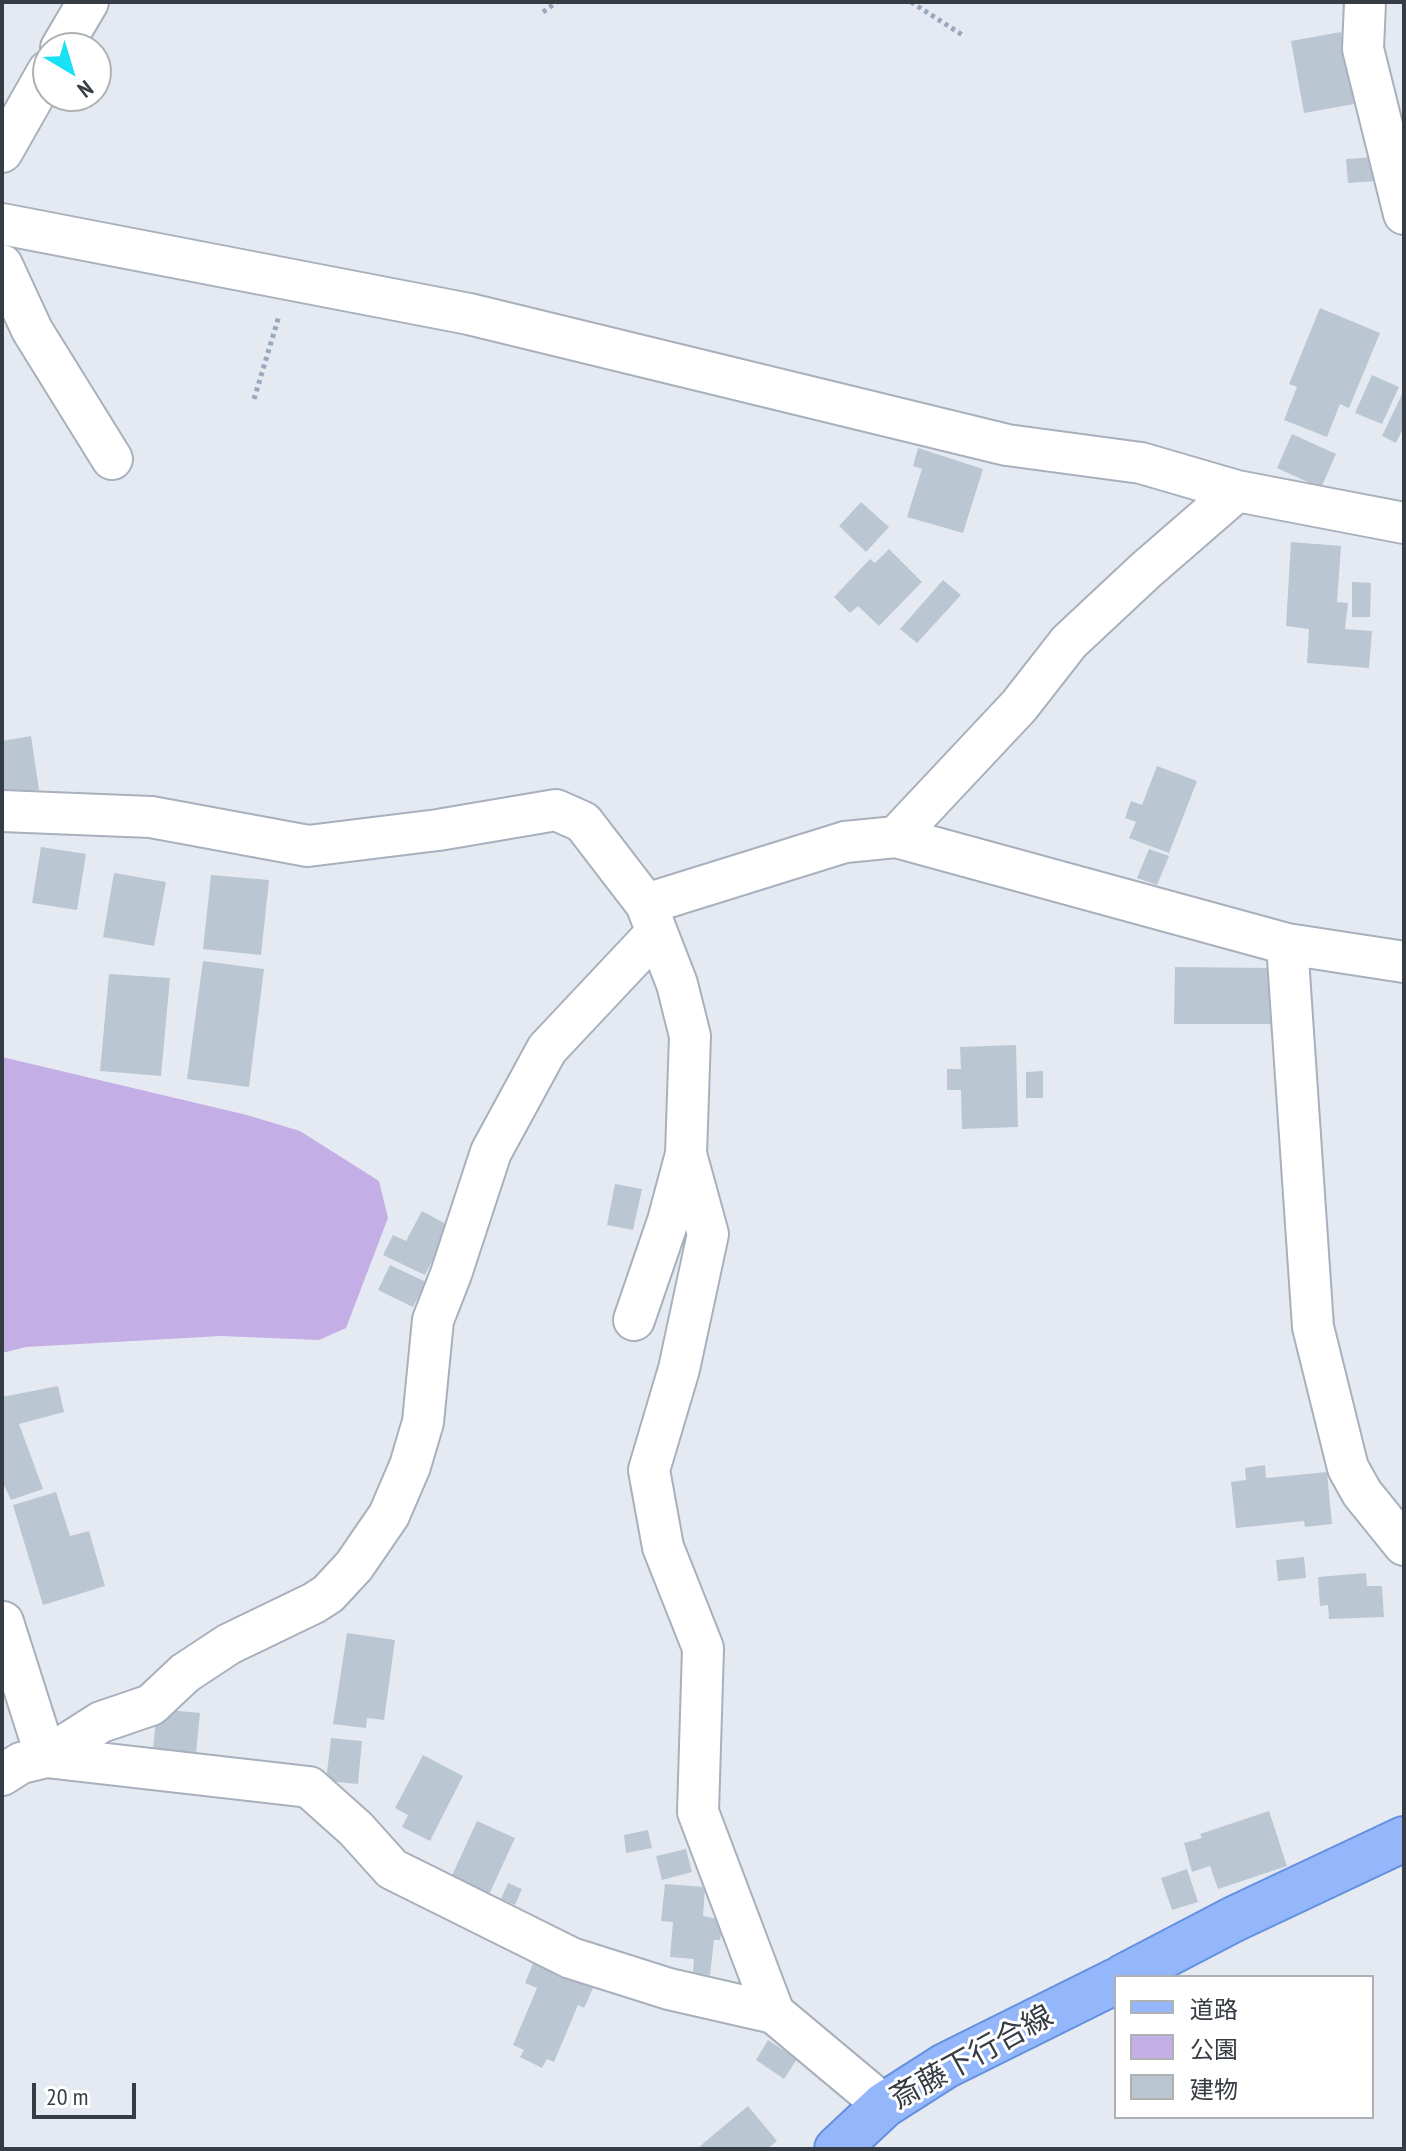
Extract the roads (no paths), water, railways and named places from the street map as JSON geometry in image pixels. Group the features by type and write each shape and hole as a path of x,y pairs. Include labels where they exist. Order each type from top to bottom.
{"main road":[{"path":"1127,1975 1234,1919 1404,1839"},
{"name":"斎藤下行合線","path":"837,2149 884,2105 945,2066 1114,1982"}],"street":[{"path":"70,32 88,2"},
{"path":"1365,2 1363,49 1404,214"},
{"path":"2,152 32,99"},
{"path":"2,224 469,314 1007,445 1141,463 1237,491 1404,523"},
{"path":"2,265 32,330 112,459"},
{"path":"896,837 1019,706 1069,642 1237,491"},
{"path":"2,811 151,817 308,846 438,830 556,810 583,822 651,918 677,984 690,1036 686,1154 668,1221 634,1320"},
{"path":"2,1775 21,1763 46,1757 101,1722 151,1705 185,1673 229,1644 321,1598 354,1566 389,1515 410,1466 423,1422 433,1320 491,1152 547,1049 651,918 845,842 896,837 1287,944 1404,962"},
{"path":"1287,944 1313,1327 1348,1468 1362,1493 1404,1545"},
{"path":"686,1154 708,1234 679,1369 649,1470 663,1547 703,1648 698,1812 774,2013"},
{"path":"3,1622 46,1757"},
{"path":"46,1757 309,1787 356,1829 392,1869 571,1958 669,1989 774,2013 884,2105"}]}
